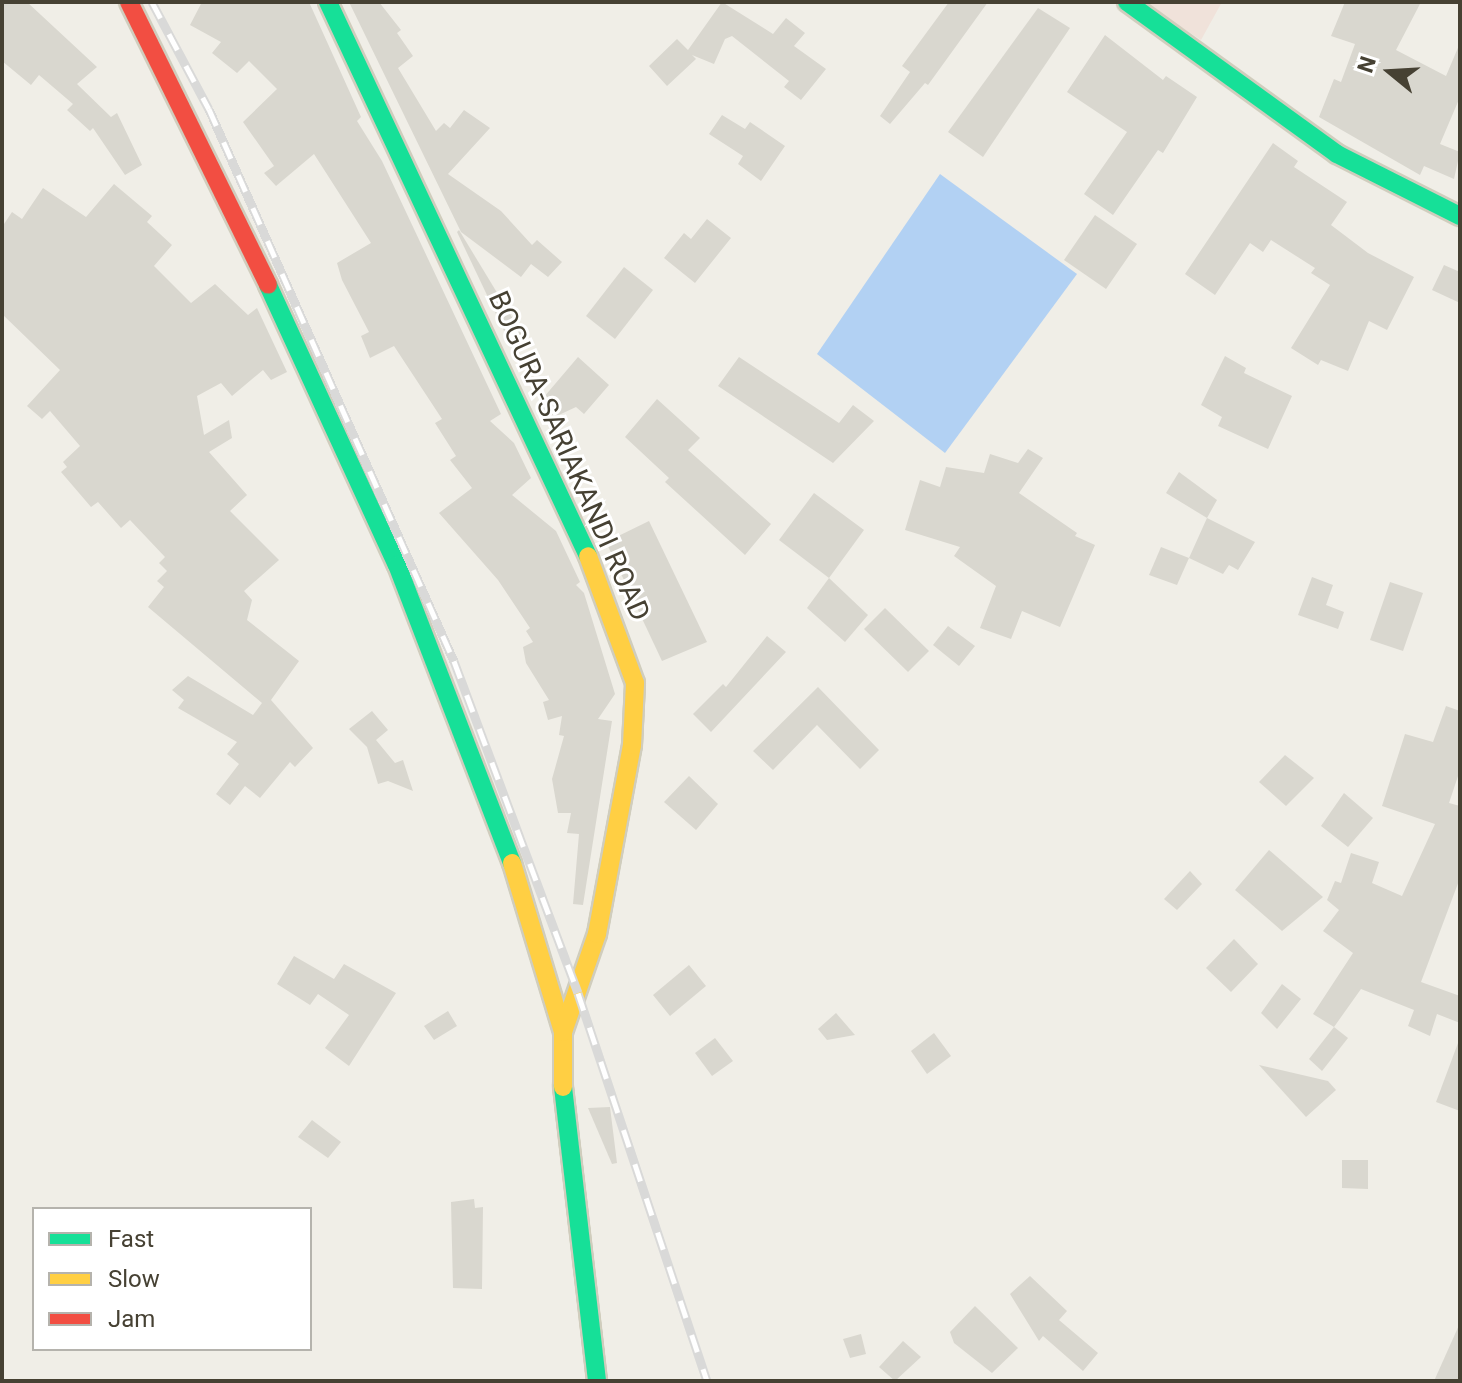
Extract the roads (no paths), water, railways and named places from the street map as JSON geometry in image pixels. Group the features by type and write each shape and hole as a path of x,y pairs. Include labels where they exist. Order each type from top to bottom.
{"main road":[{"path":"129,2 214,170 397,565 531,913 563,1032"},
{"name":"BOGURA-SARIAKANDI ROAD","path":"328,2 599,578 635,683 632,745 597,934 563,1032 562,1082 597,1381"},
{"path":"1127,2 1337,154 1460,216"}],"water":[{"path":"940,174 1077,274 945,453 817,354"}],"railway":[{"path":"152,2 209,109 454,661 578,993 707,1381"}]}
